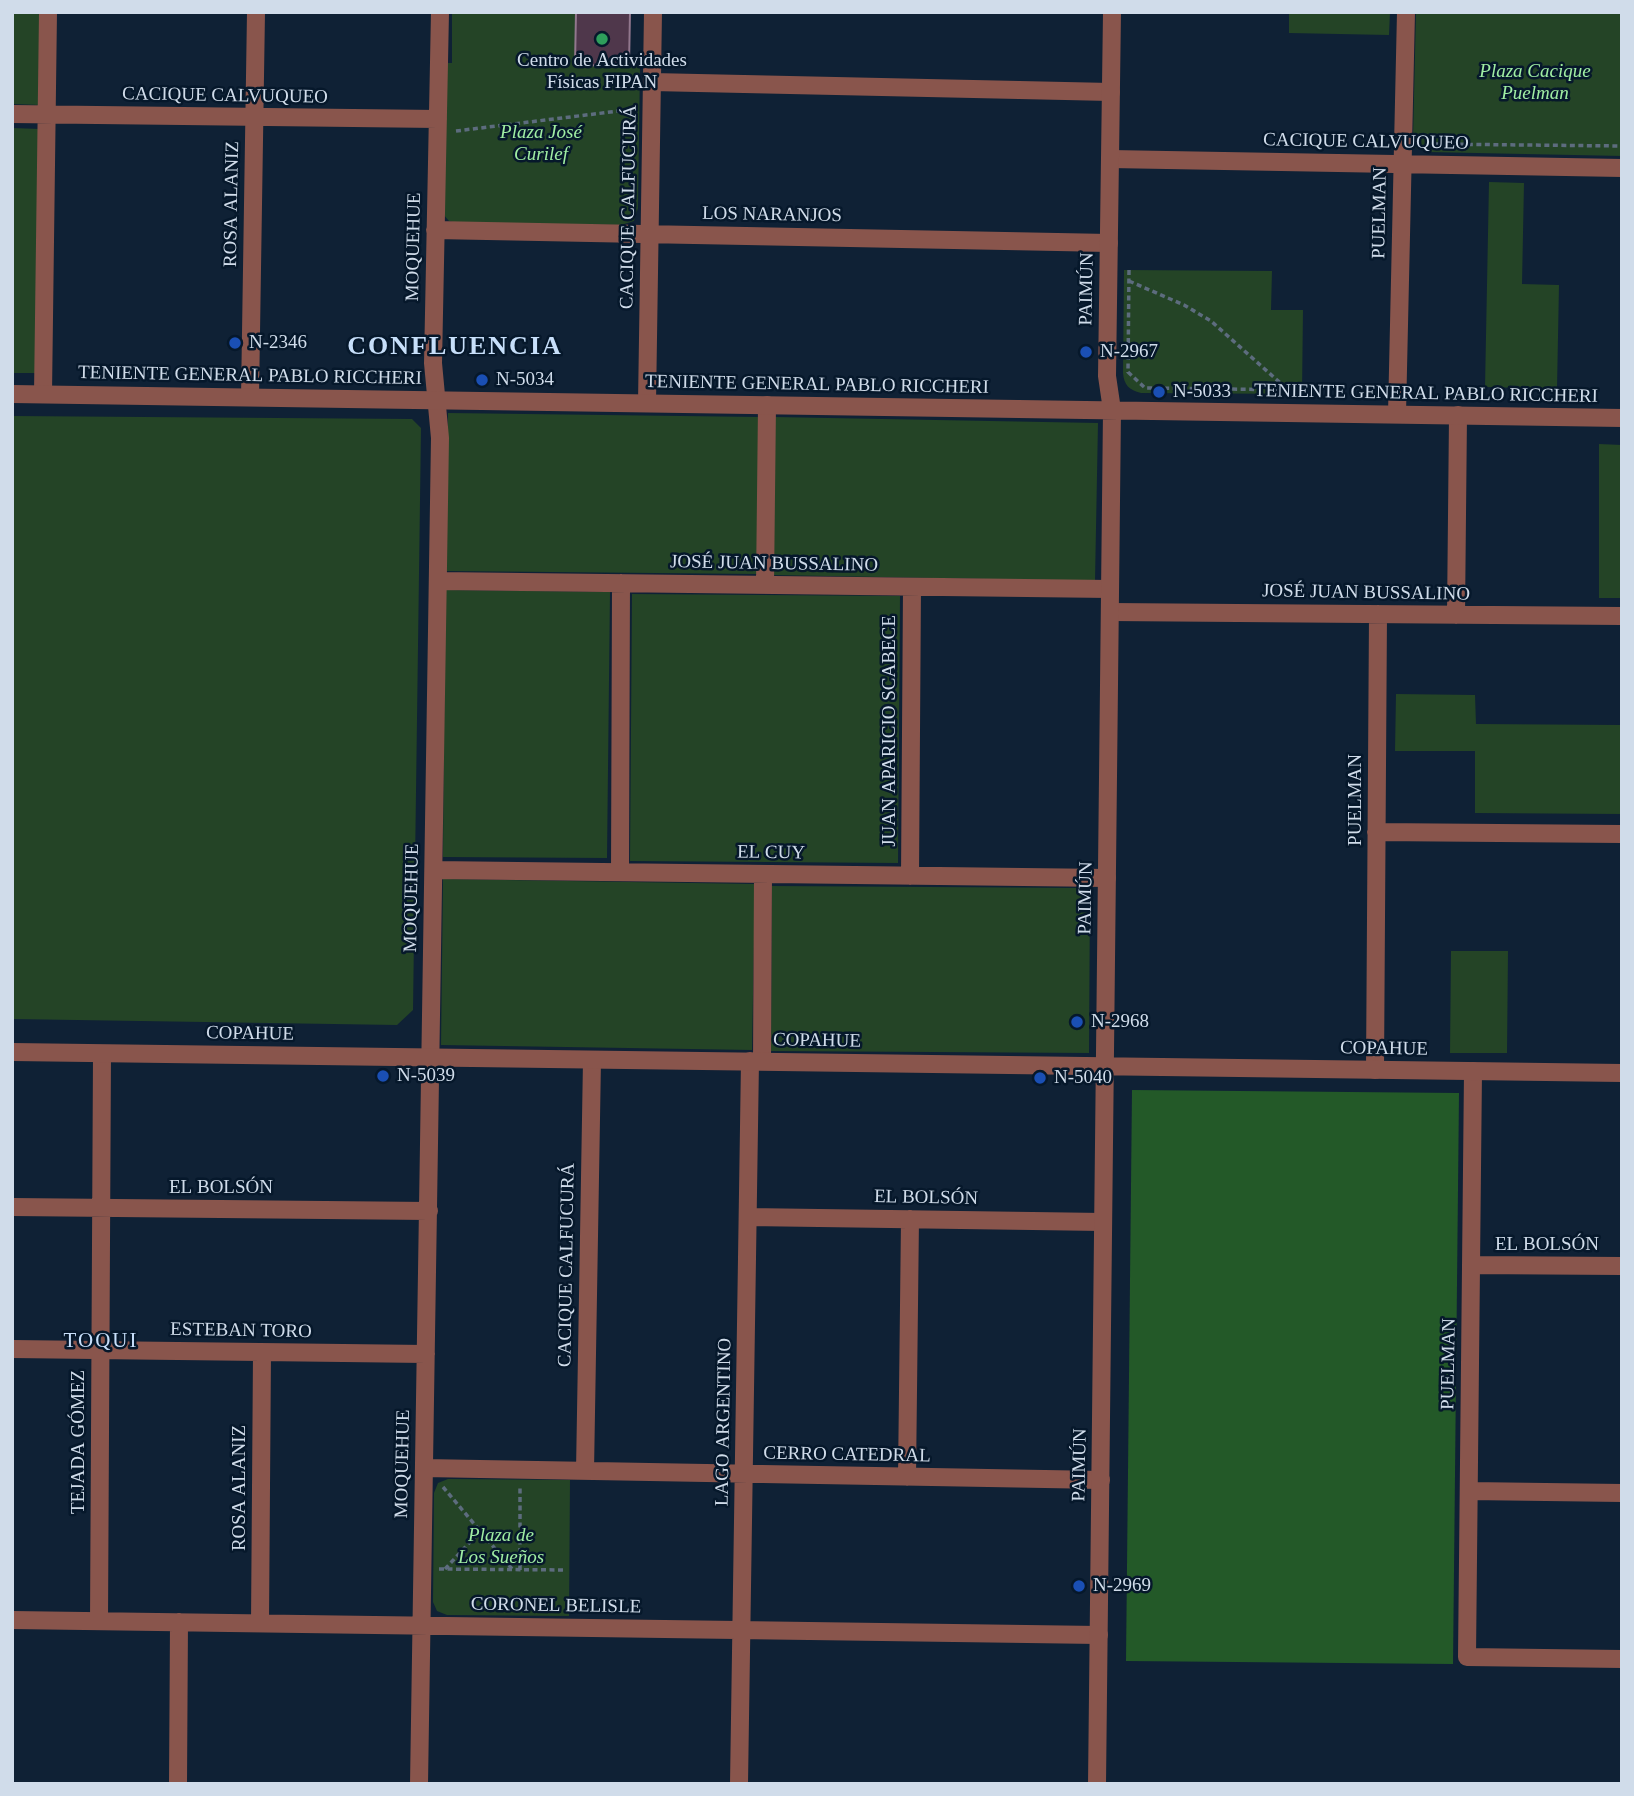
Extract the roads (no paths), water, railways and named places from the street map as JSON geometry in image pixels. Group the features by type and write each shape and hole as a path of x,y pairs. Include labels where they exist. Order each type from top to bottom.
{"street":[{"path":"43,394 48,12"},
{"name":"ROSA ALANIZ","path":"250,397 256,12"},
{"name":"MOQUEHUE","path":"419,1784 440,438 433,363 435,229 442,126 439,12"},
{"name":"CACIQUE CALFUCURÁ","path":"647,403 653,12"},
{"name":"PAIMÚN","path":"1097,1784 1112,410 1107,376 1112,12"},
{"name":"PUELMAN","path":"1397,414 1406,12"},
{"path":"652,82 1111,92"},
{"name":"CACIQUE CALVUQUEO","path":"12,114 254,117 442,126"},
{"name":"CACIQUE CALVUQUEO","path":"1110,159 1622,168"},
{"name":"LOS NARANJOS","path":"435,229 1109,243"},
{"name":"TENIENTE GENERAL PABLO RICCHERI","path":"12,394 1622,418"},
{"path":"765,585 767,405"},
{"path":"1456,615 1458,415"},
{"name":"JOSÉ JUAN BUSSALINO","path":"438,581 1110,589"},
{"path":"620,872 621,583"},
{"name":"JUAN APARICIO SCABECE","path":"910,876 912,586"},
{"name":"JOSÉ JUAN BUSSALINO","path":"1110,611 1622,616"},
{"name":"PUELMAN","path":"1375,1070 1378,614"},
{"path":"1376,832 1622,834"},
{"name":"EL CUY","path":"434,870 1107,878"},
{"name":"LAGO ARGENTINO","path":"739,1784 748,1217 763,874"},
{"name":"COPAHUE","path":"12,1052 1622,1073"},
{"name":"TEJADA GÓMEZ","path":"99,1621 102,1054"},
{"name":"CACIQUE CALFUCURÁ","path":"585,1471 592,1060"},
{"name":"PUELMAN","path":"1473,1071 1467,1657 1622,1659"},
{"name":"EL BOLSÓN","path":"12,1207 429,1211"},
{"name":"EL BOLSÓN","path":"748,1217 1103,1222"},
{"path":"907,1477 910,1219"},
{"name":"EL BOLSÓN","path":"1471,1265 1622,1266"},
{"name":"ESTEBAN TORO","path":"12,1349 426,1354"},
{"name":"ROSA ALANIZ","path":"260,1623 262,1352"},
{"name":"CERRO CATEDRAL","path":"424,1468 1101,1480"},
{"path":"1469,1491 1622,1493"},
{"name":"CORONEL BELISLE","path":"12,1620 1099,1635"},
{"path":"177,1784 178,1622"}],"place":[{"name":"Centro de Actividades Físicas FIPAN","path":"602,39"},
{"name":"N-2346","path":"235,343"},
{"name":"N-2967","path":"1086,352"},
{"name":"N-5034","path":"482,380"},
{"name":"N-5033","path":"1159,392"},
{"name":"N-2968","path":"1077,1022"},
{"name":"N-5039","path":"383,1076"},
{"name":"N-5040","path":"1040,1078"},
{"name":"N-2969","path":"1079,1586"}],"district":[{"name":"CONFLUENCIA","path":"455,347"},
{"name":"TOQUI","path":"101,1341"}],"park label":[{"name":"Plaza Cacique Puelman","path":"1535,83"},
{"name":"Plaza José Curilef","path":"541,144"},
{"name":"Plaza de Los Sueños","path":"501,1547"}]}
